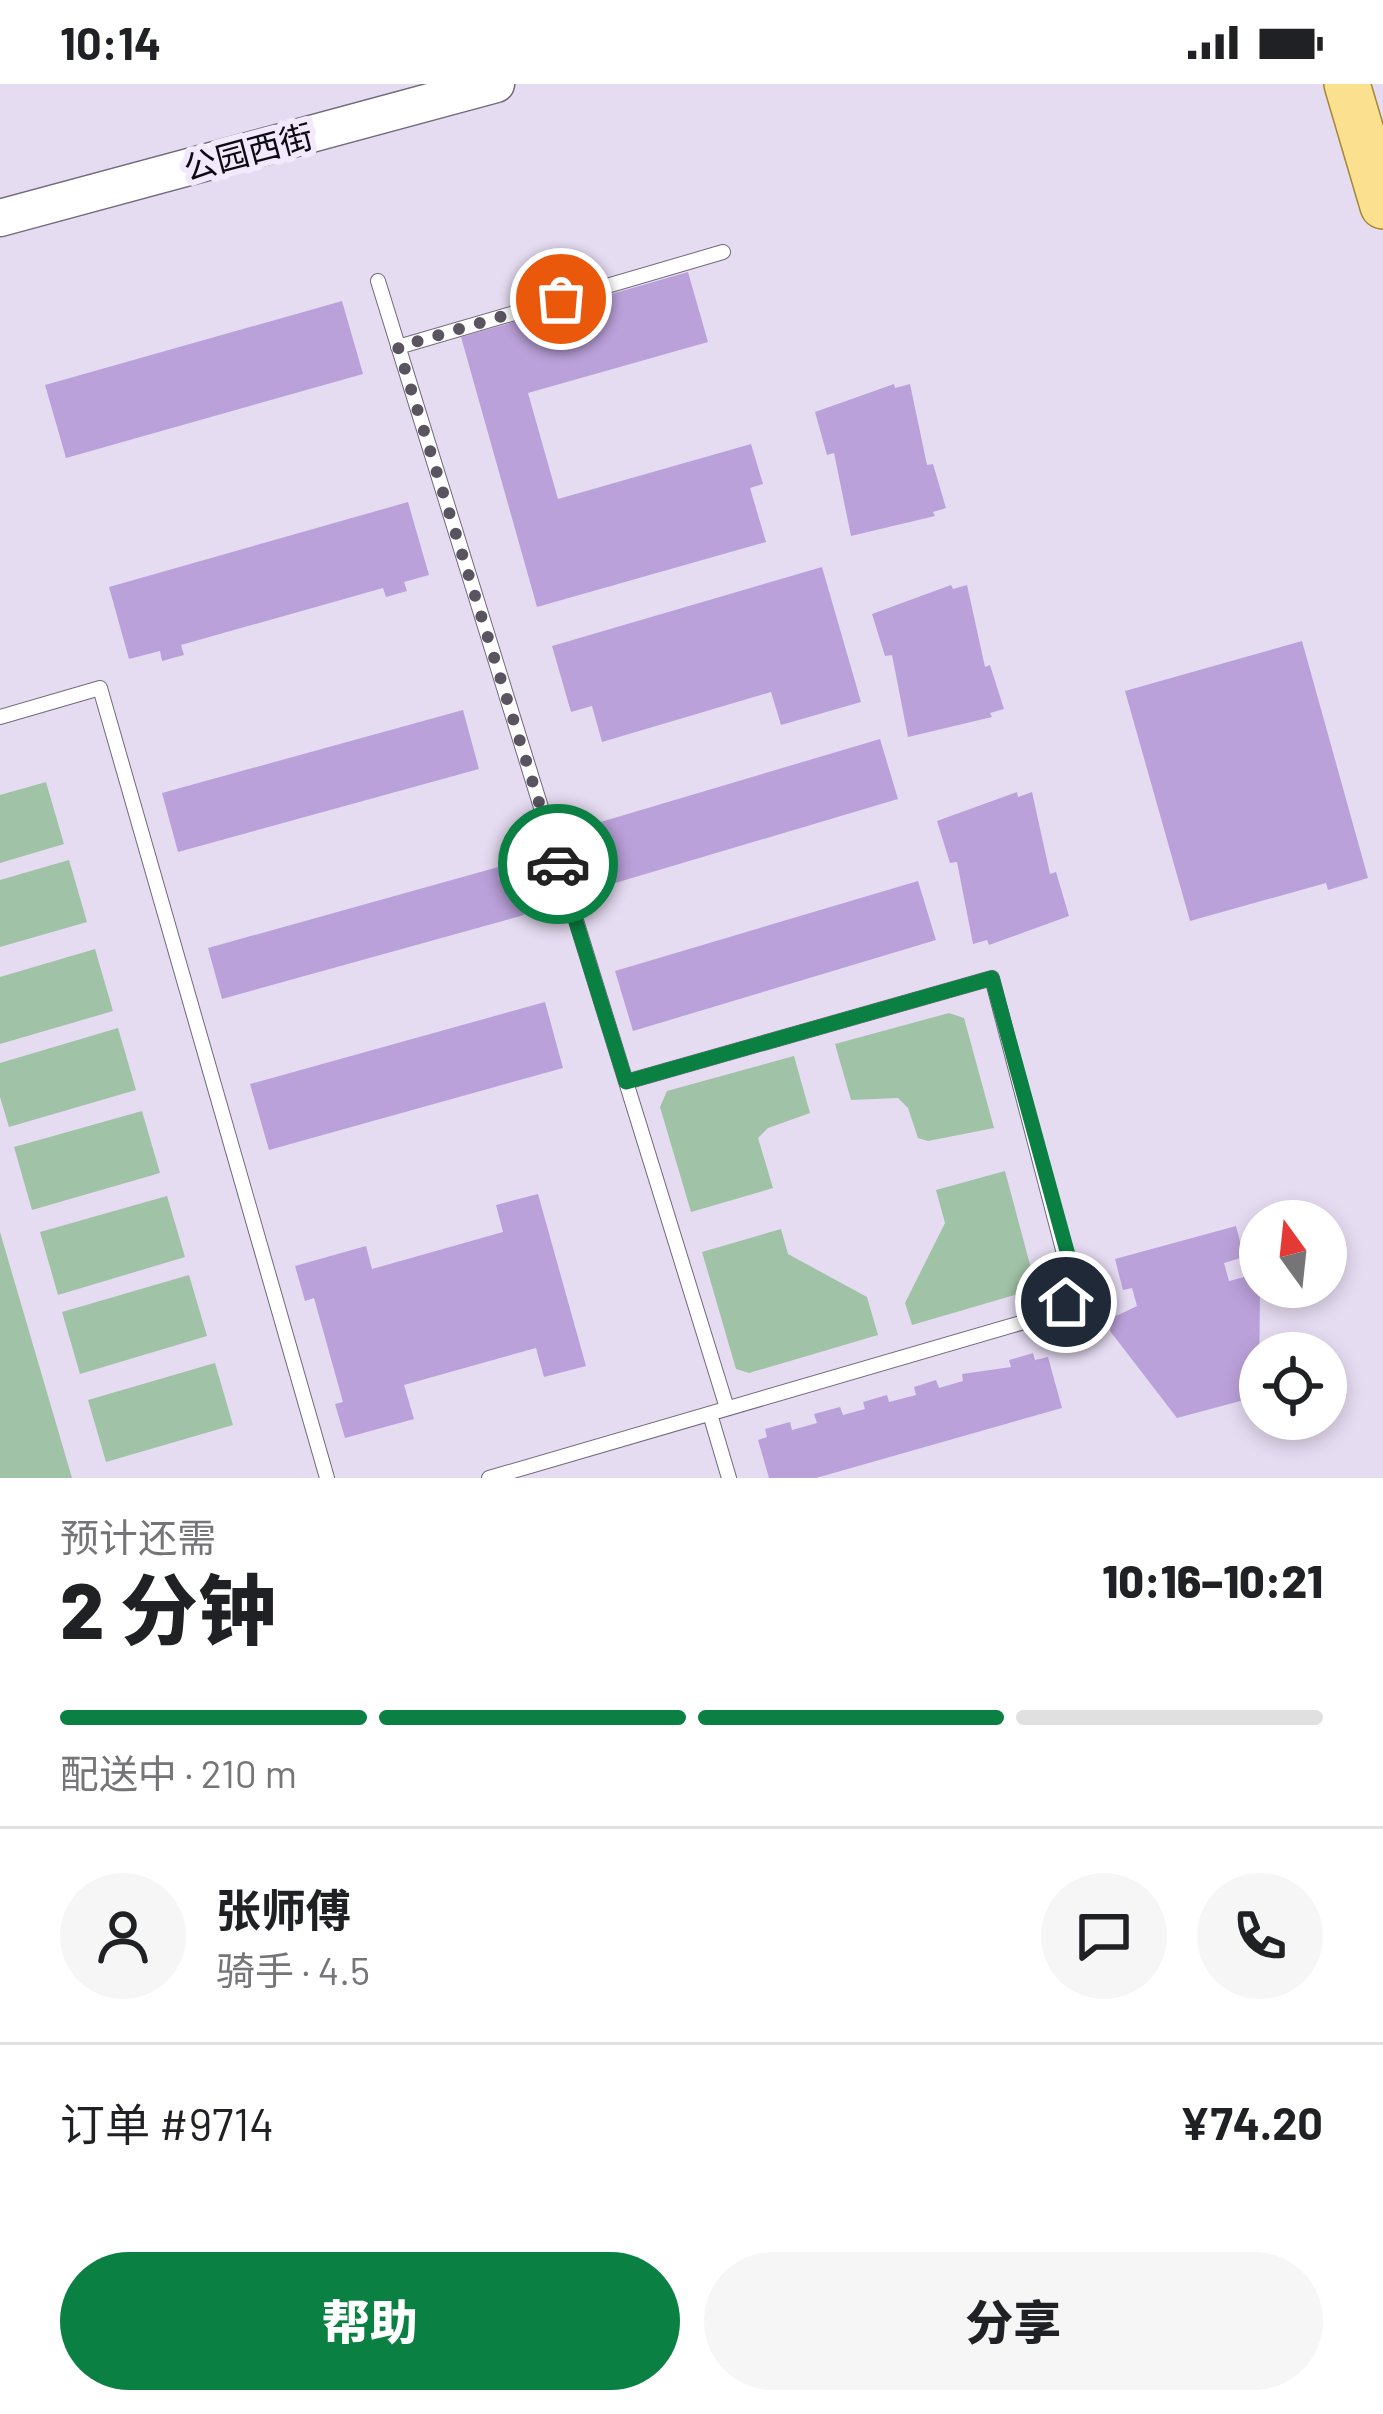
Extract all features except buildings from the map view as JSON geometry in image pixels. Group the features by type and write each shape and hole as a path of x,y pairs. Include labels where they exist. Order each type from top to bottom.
{"main road":[{"path":"1347,84 1383,206"}],"street":[{"name":"公园西街","path":"0,218 496,84"}],"lane":[{"path":"398,347 723,252"},
{"path":"378,281 727,1408"},
{"path":"0,717 100,688 327,1478"},
{"path":"489,1478 1048,1315 1074,1292 992,978 626,1082"},
{"path":"710,1414 729,1478"}],"green space":[{"path":"46,782 64,844 0,863 0,795"},
{"path":"69,860 87,922 0,947 0,880"},
{"path":"95,949 113,1011 0,1044 0,977"},
{"path":"949,1013 964,1018 994,1128 928,1141 918,1138 908,1108 898,1098 851,1100 835,1044"},
{"path":"118,1028 136,1090 9,1127 0,1097 0,1063"},
{"path":"794,1056 810,1113 768,1128 758,1138 773,1188 691,1212 660,1107 667,1091"},
{"path":"142,1111 160,1173 32,1210 14,1147"},
{"path":"1005,1171 1033,1276 1025,1292 912,1325 905,1303 945,1223 936,1190"},
{"path":"167,1196 185,1257 58,1295 40,1232"},
{"path":"781,1229 788,1254 867,1297 878,1335 749,1373 736,1369 702,1252"},
{"path":"0,1232 72,1478 0,1478"},
{"path":"189,1275 207,1336 80,1374 62,1312"},
{"path":"215,1363 233,1425 106,1462 88,1400"}],"way so far":[{"path":"558,864 398,347 561,299"}],"route":[{"path":"558,864 626,1082 992,978 1076,1284 1066,1302"}]}
